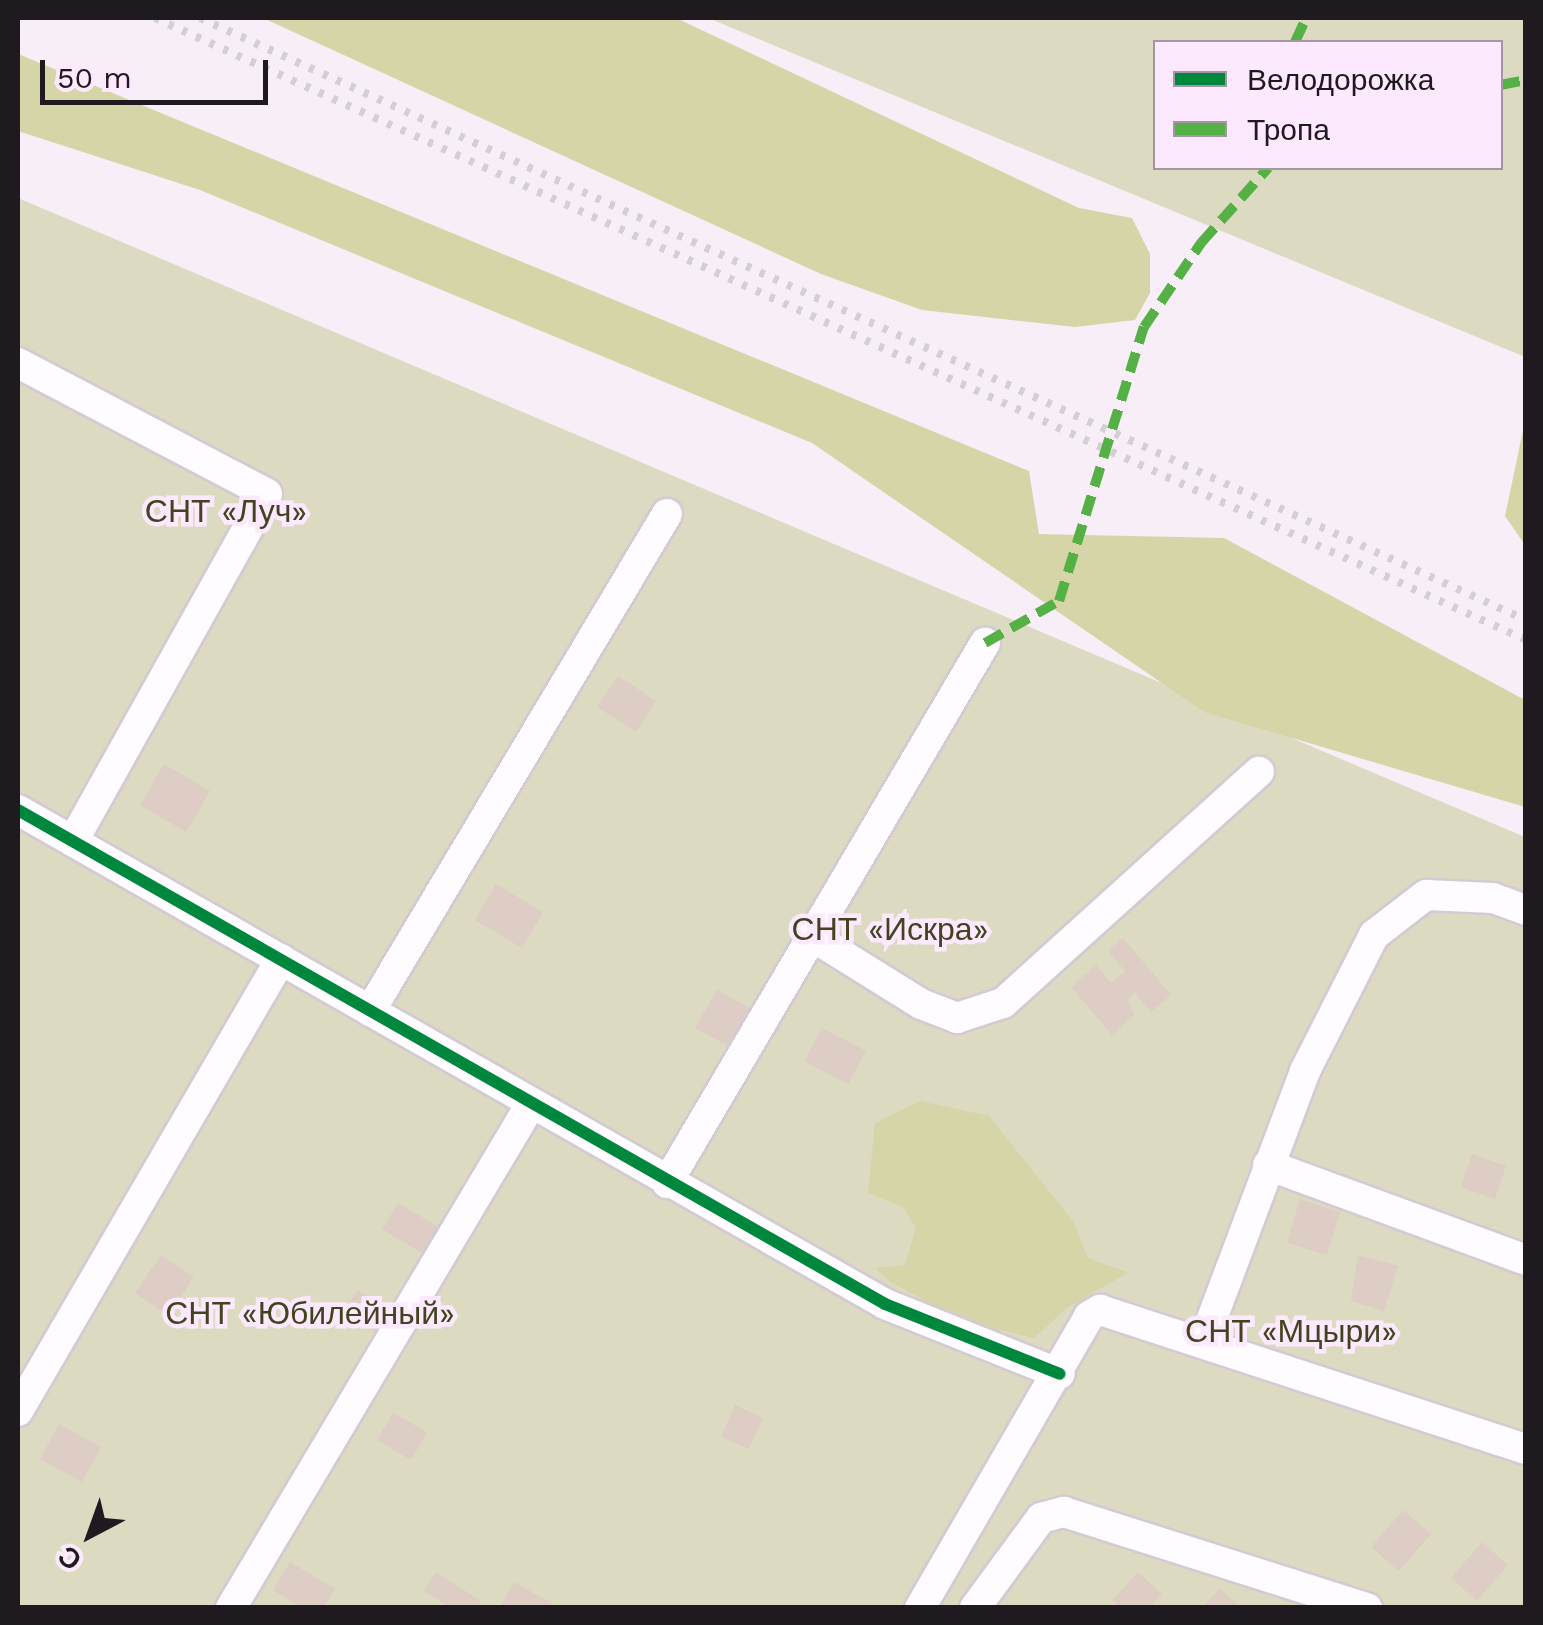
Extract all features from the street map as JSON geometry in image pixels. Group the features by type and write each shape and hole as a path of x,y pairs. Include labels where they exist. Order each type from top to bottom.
{"street":[{"path":"18,363 268,494 73,841"},
{"path":"370,1011 666,514"},
{"path":"667,1184 815,938 985,642"},
{"path":"815,938 957,1018 1003,1003 1258,772"},
{"path":"18,810 281,958 667,1184 885,1304 1060,1374"},
{"path":"1204,1340 1268,1165 1314,1054 1374,935 1396,913 1426,895 1454,893 1526,910"},
{"path":"18,1411 281,958"},
{"path":"231,1608 530,1104"},
{"path":"1268,1165 1526,1260"},
{"path":"920,1608 1060,1374 1090,1316 1100,1310 1204,1340 1526,1449"},
{"path":"975,1608 1041,1518 1064,1512 1367,1608"}],"green space":[{"path":"263,18 676,18 1079,208 1132,218 1150,254 1150,293 1135,320 1075,327 922,310 821,274"},
{"path":"708,18 1525,18 1525,357"},
{"path":"18,54 1029,471 1039,534 1224,538 1525,700 1525,807 1204,712 812,443 200,190 18,131"},
{"path":"18,198 1525,837 1525,1607 18,1607"},
{"path":"1525,421 1526,545 1505,516"},
{"path":"920,1101 989,1116 1073,1221 1088,1258 1128,1273 1068,1307 1034,1338 964,1322 889,1281 875,1268 905,1265 916,1228 903,1207 868,1193 875,1123"}],"building":[{"path":"618,676 656,701 636,732 597,707"},
{"path":"164,764 210,791 186,832 140,805"},
{"path":"496,884 543,912 522,948 475,920"},
{"path":"1123,938 1171,995 1151,1012 1135,993 1128,999 1134,1015 1112,1035 1071,987 1096,965 1111,983 1125,971 1108,951"},
{"path":"717,990 753,1010 732,1048 695,1028"},
{"path":"822,1028 866,1051 848,1084 804,1061"},
{"path":"1472,1154 1506,1166 1495,1199 1461,1187"},
{"path":"1300,1199 1340,1212 1327,1255 1287,1243"},
{"path":"398,1203 439,1227 423,1254 382,1229"},
{"path":"161,1255 194,1277 168,1315 135,1293"},
{"path":"1358,1255 1398,1266 1384,1311 1351,1301"},
{"path":"358,1290 389,1311 375,1332 344,1311"},
{"path":"735,1405 763,1418 749,1449 721,1437"},
{"path":"393,1413 427,1432 411,1460 377,1440"},
{"path":"59,1424 101,1447 82,1482 40,1459"},
{"path":"1403,1510 1431,1534 1399,1571 1371,1547"},
{"path":"1482,1542 1508,1565 1477,1601 1451,1578"},
{"path":"290,1562 335,1589 324,1608 302,1608 273,1590"},
{"path":"436,1572 481,1601 477,1608 451,1608 424,1591"},
{"path":"1138,1572 1162,1594 1149,1608 1120,1608 1112,1600"},
{"path":"514,1582 553,1604 551,1608 500,1608"},
{"path":"1220,1588 1241,1608 1202,1608"}],"railway":[{"path":"155,18 1526,640"},
{"path":"200,18 1526,620"}],"marked path":[{"path":"1296,40 1306,18"},
{"path":"1503,84 1526,80"},
{"path":"985,643 1059,601 1144,327 1201,243 1266,170"}],"cycle path":[{"path":"18,810 885,1304 1060,1374"}],"park label":[{"name":"СНТ «Луч»","path":"226,511"},
{"name":"СНТ «Искра»","path":"890,929"},
{"name":"СНТ «Юбилейный»","path":"310,1313"},
{"name":"СНТ «Мцыри»","path":"1291,1331"}]}
